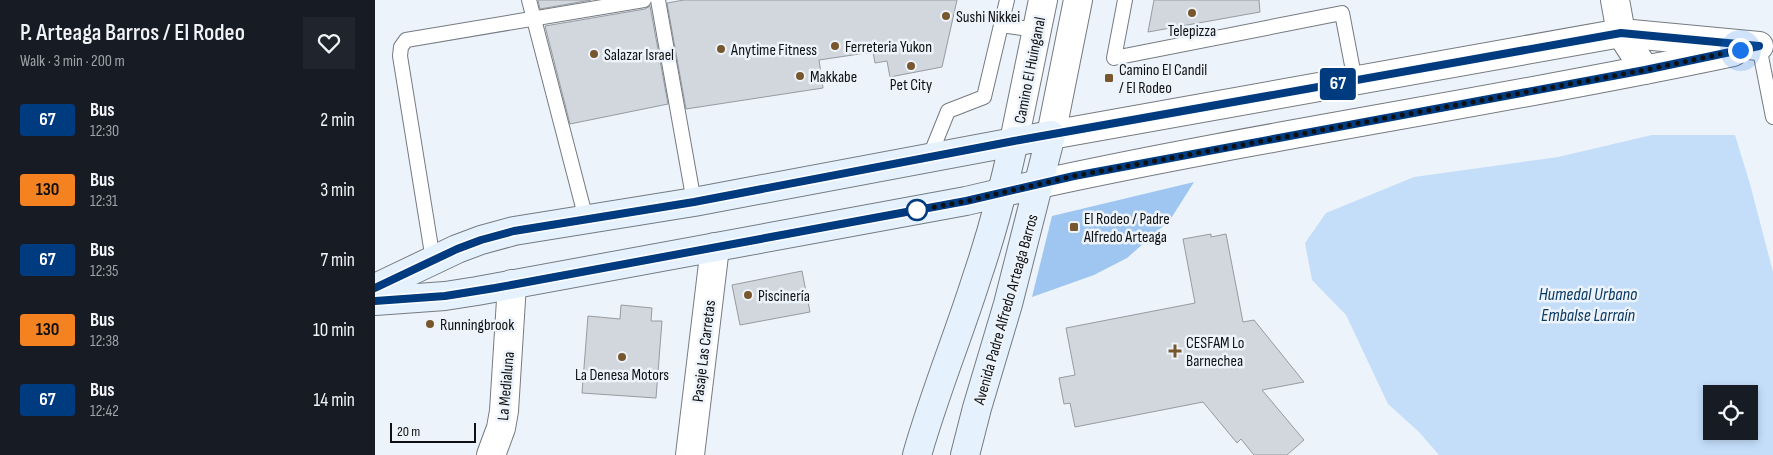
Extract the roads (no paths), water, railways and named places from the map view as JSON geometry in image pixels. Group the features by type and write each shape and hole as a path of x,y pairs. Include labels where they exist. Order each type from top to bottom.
{"main road":[{"path":"375,288 433,260 481,240 506,233 694,202 1051,135"},
{"name":"Avenida Padre Alfredo Arteaga Barros","path":"965,455 1008,304 1051,135"},
{"path":"917,455 936,393 977,276 1002,193 1014,141"},
{"path":"375,301 445,296 966,201 1039,184"}],"street":[{"name":"Camino El Huinganal","path":"1014,141 1043,0"},
{"path":"1078,0 1051,135 1621,33 1766,45"},
{"path":"1615,0 1621,33 1645,70"},
{"path":"1039,184 1226,147 1645,70 1766,45"},
{"name":"Pasaje Las Carretas","path":"690,455 715,247"},
{"name":"La Medialuna","path":"491,455 501,428 504,411 512,284"}],"lane":[{"path":"529,0 586,219"},
{"path":"433,260 400,56 401,47 406,40 644,0"},
{"path":"658,0 694,202"},
{"path":"929,158 948,111 984,97 1007,0"},
{"path":"1125,0 1115,58 1341,6 1355,81"},
{"path":"1001,25 1037,30"},
{"path":"1766,45 1773,117"}],"water":[{"name":"Humedal Urbano Embalse Larraín","path":"1652,135 1735,135 1773,272 1773,455 1439,455 1419,432 1388,404 1346,315 1312,280 1305,243 1326,213 1414,177 1558,157"}],"place":[{"name":"Telepizza","path":"1192,13"},
{"name":"Sushi Nikkei","path":"946,16"},
{"name":"Ferreteria Yukon","path":"835,46"},
{"name":"Anytime Fitness","path":"721,49"},
{"name":"Salazar Israel","path":"594,54"},
{"name":"Pet City","path":"911,66"},
{"name":"Makkabe","path":"800,76"},
{"name":"Camino El Candil / El Rodeo","path":"1109,78"},
{"name":"El Rodeo / Padre Alfredo Arteaga","path":"1074,227"},
{"name":"Piscinería","path":"748,295"},
{"name":"Runningbrook","path":"430,324"},
{"name":"CESFAM Lo Barnechea","path":"1175,351"},
{"name":"La Denesa Motors","path":"622,357"}]}
